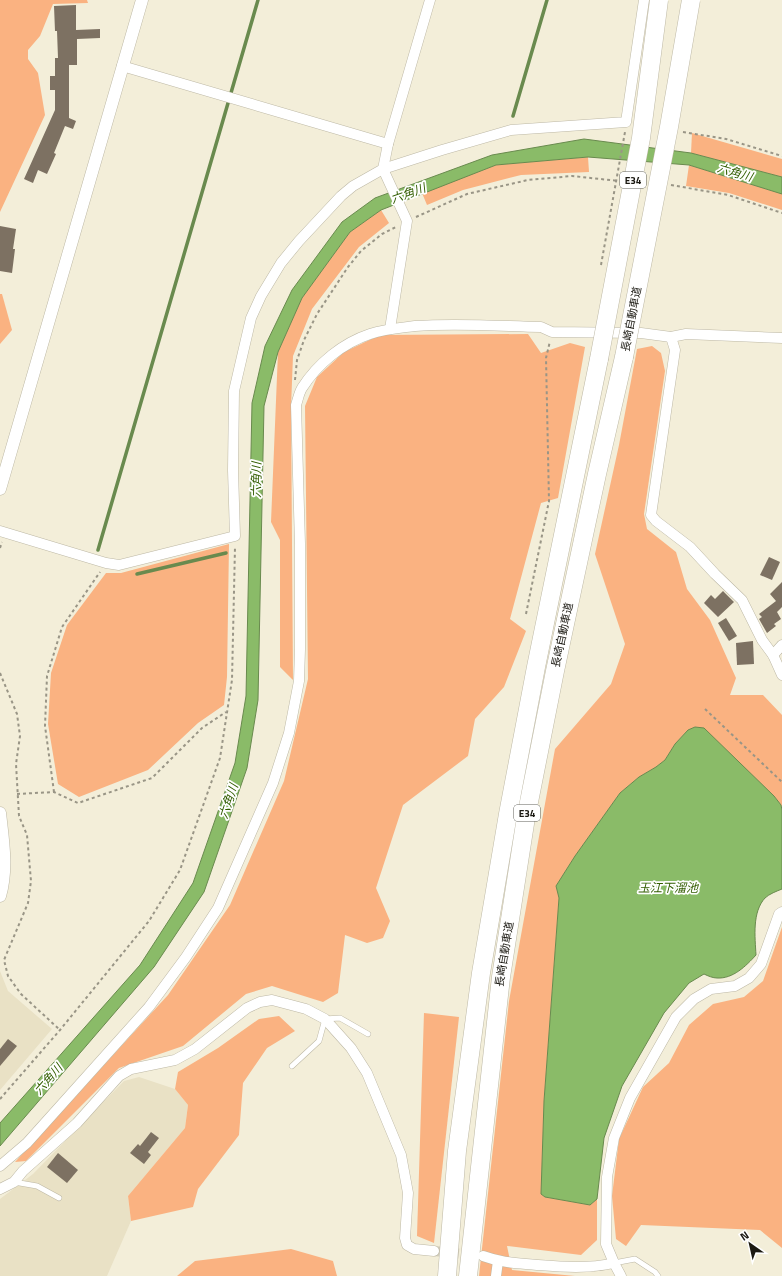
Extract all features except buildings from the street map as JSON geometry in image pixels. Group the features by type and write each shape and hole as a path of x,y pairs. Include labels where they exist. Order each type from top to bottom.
{"highway":[{"name":"長崎自動車道","path":"447,1276 457,1151 481,973 534,674 599,359 641,138 659,0"},
{"name":"長崎自動車道","path":"468,1276 500,977 526,817 559,648 595,481 624,357 669,127 691,0"}],"street":[{"path":"0,489 142,0"},
{"path":"390,329 407,222 384,169 388,144 430,0"},
{"path":"0,531 106,563 118,565 235,536 233,470 234,391 251,318 261,296 281,263 299,241 341,196 353,186 384,169 511,130 626,122 644,0"},
{"path":"122,66 388,144"},
{"path":"0,1166 27,1143 149,1007 181,963 218,908 274,783 289,733 298,681 300,649 300,544 296,405 302,389 325,360 355,339 371,333 390,329 435,325 540,327 552,332 641,333 671,336 686,334 782,338"},
{"path":"671,336 675,350 651,515 656,521 690,548 742,600 762,640 773,655 782,675"},
{"path":"773,655 782,646"},
{"path":"0,813 4,848 4,883 0,896"},
{"path":"621,1276 606,1244 608,1209 607,1177 614,1138 630,1098 676,1017 694,999 711,989 735,986 749,978 761,964 779,914 782,912"},
{"path":"0,1189 14,1182 23,1171 77,1123 119,1076 131,1069 175,1060 195,1049 247,1008 260,1002 272,1000 306,1009 325,1019 351,1048 367,1073 401,1155 408,1193 405,1238 408,1246 414,1249 434,1250"},
{"path":"483,1256 498,1261 580,1268 602,1266 614,1263"},
{"path":"496,1276 498,1261"}],"lane":[{"path":"292,1066 319,1041 325,1019 340,1018 368,1034"},
{"path":"14,1182 37,1186 58,1198"},
{"path":"614,1263 635,1259 655,1272 658,1276"}],"path":[{"path":"600,272 626,122"},
{"path":"683,132 726,139 782,156"},
{"path":"296,405 295,386 297,360 304,340 317,314 348,267 361,251 382,234 467,194 528,180 572,176 623,182"},
{"path":"665,185 728,196 782,213"},
{"path":"526,614 549,501 546,358 552,332"},
{"path":"0,1100 60,1030 149,921 180,870 220,758 232,680 235,536"},
{"path":"54,792 45,726 47,676 62,627 106,563"},
{"path":"0,673 17,714 20,736 16,764 18,816 27,835 31,881 28,903 4,960 8,976 21,994 60,1030"},
{"path":"705,709 782,782"},
{"path":"17,794 54,792 78,803 152,778 202,728 227,711"}],"shaded area":[{"path":"0,0 87,0 88,3 53,4 40,36 28,50 28,59 38,73 45,115 0,212"},
{"path":"692,133 782,159 782,177 691,153"},
{"path":"588,157 589,172 521,175 463,190 427,205 422,193 496,165"},
{"path":"689,165 782,194 782,210 729,193 686,186"},
{"path":"381,210 389,223 359,247 312,309 293,356 291,407 293,680 280,667 280,540 271,522 278,352 302,298 350,232"},
{"path":"0,294 2,294 12,330 0,344"},
{"path":"528,334 541,353 570,343 585,347 558,498 541,503 510,619 526,631 504,687 475,719 468,756 403,805 376,888 390,921 383,938 367,943 345,935 338,993 323,1002 272,986 246,994 183,1046 119,1068 26,1161 15,1162 168,995 230,905 284,781 308,679 305,406 317,377 344,352 380,335"},
{"path":"652,346 661,353 665,371 644,514 647,529 676,552 687,589 710,620 736,678 730,695 763,695 782,715 782,810 781,805 774,796 704,729 695,727 688,730 675,744 665,760 639,777 620,793 575,856 556,886 559,898 544,1101 541,1194 545,1197 590,1205 597,1199 597,1240 581,1255 507,1246 512,1270 575,1276 479,1276 509,1001 555,749 611,684 625,644 595,554 619,445 637,349"},
{"path":"229,544 227,677 224,705 198,723 148,770 79,797 58,784 48,724 51,673 67,625 106,573 121,573"},
{"path":"782,927 782,1248 760,1230 641,1225 626,1246 616,1239 612,1196 619,1139 643,1087 669,1063 689,1025 713,1004 744,997 763,981"},
{"path":"0,971 8,991 52,1029 0,1090"},
{"path":"424,1013 459,1017 434,1243 417,1236"},
{"path":"279,1016 295,1031 267,1048 243,1083 239,1135 198,1189 193,1207 131,1221 128,1196 185,1128 188,1105 175,1089 178,1072 218,1048 259,1019"},
{"path":"139,1077 175,1089 188,1105 185,1128 128,1196 131,1221 107,1276 0,1276 0,1199 33,1174 124,1081"},
{"path":"291,1249 333,1261 337,1276 177,1276 195,1261"}],"water":[{"name":"六角川","path":"584,139 691,153 782,177 782,194 689,165 588,157 496,165 381,210 350,232 302,298 278,352 264,406 258,700 247,768 204,892 154,967 0,1146 0,1123 140,965 193,883 235,763 246,696 252,403 265,346 292,290 342,222 375,198 492,155"},
{"name":"玉江下溜池","path":"695,727 704,728 774,796 781,805 782,889 765,898 758,910 755,925 756,955 734,974 723,978 715,978 704,974 689,983 664,1013 622,1086 604,1138 597,1199 590,1205 545,1197 541,1194 544,1101 559,898 556,886 575,856 620,793 639,777 665,760 675,744 688,730"}],"waterway":[{"path":"98,550 258,0"},
{"path":"513,116 547,0"},
{"path":"137,574 226,553"}],"tunnel":[{"path":"434,1251 475,1255"}]}
